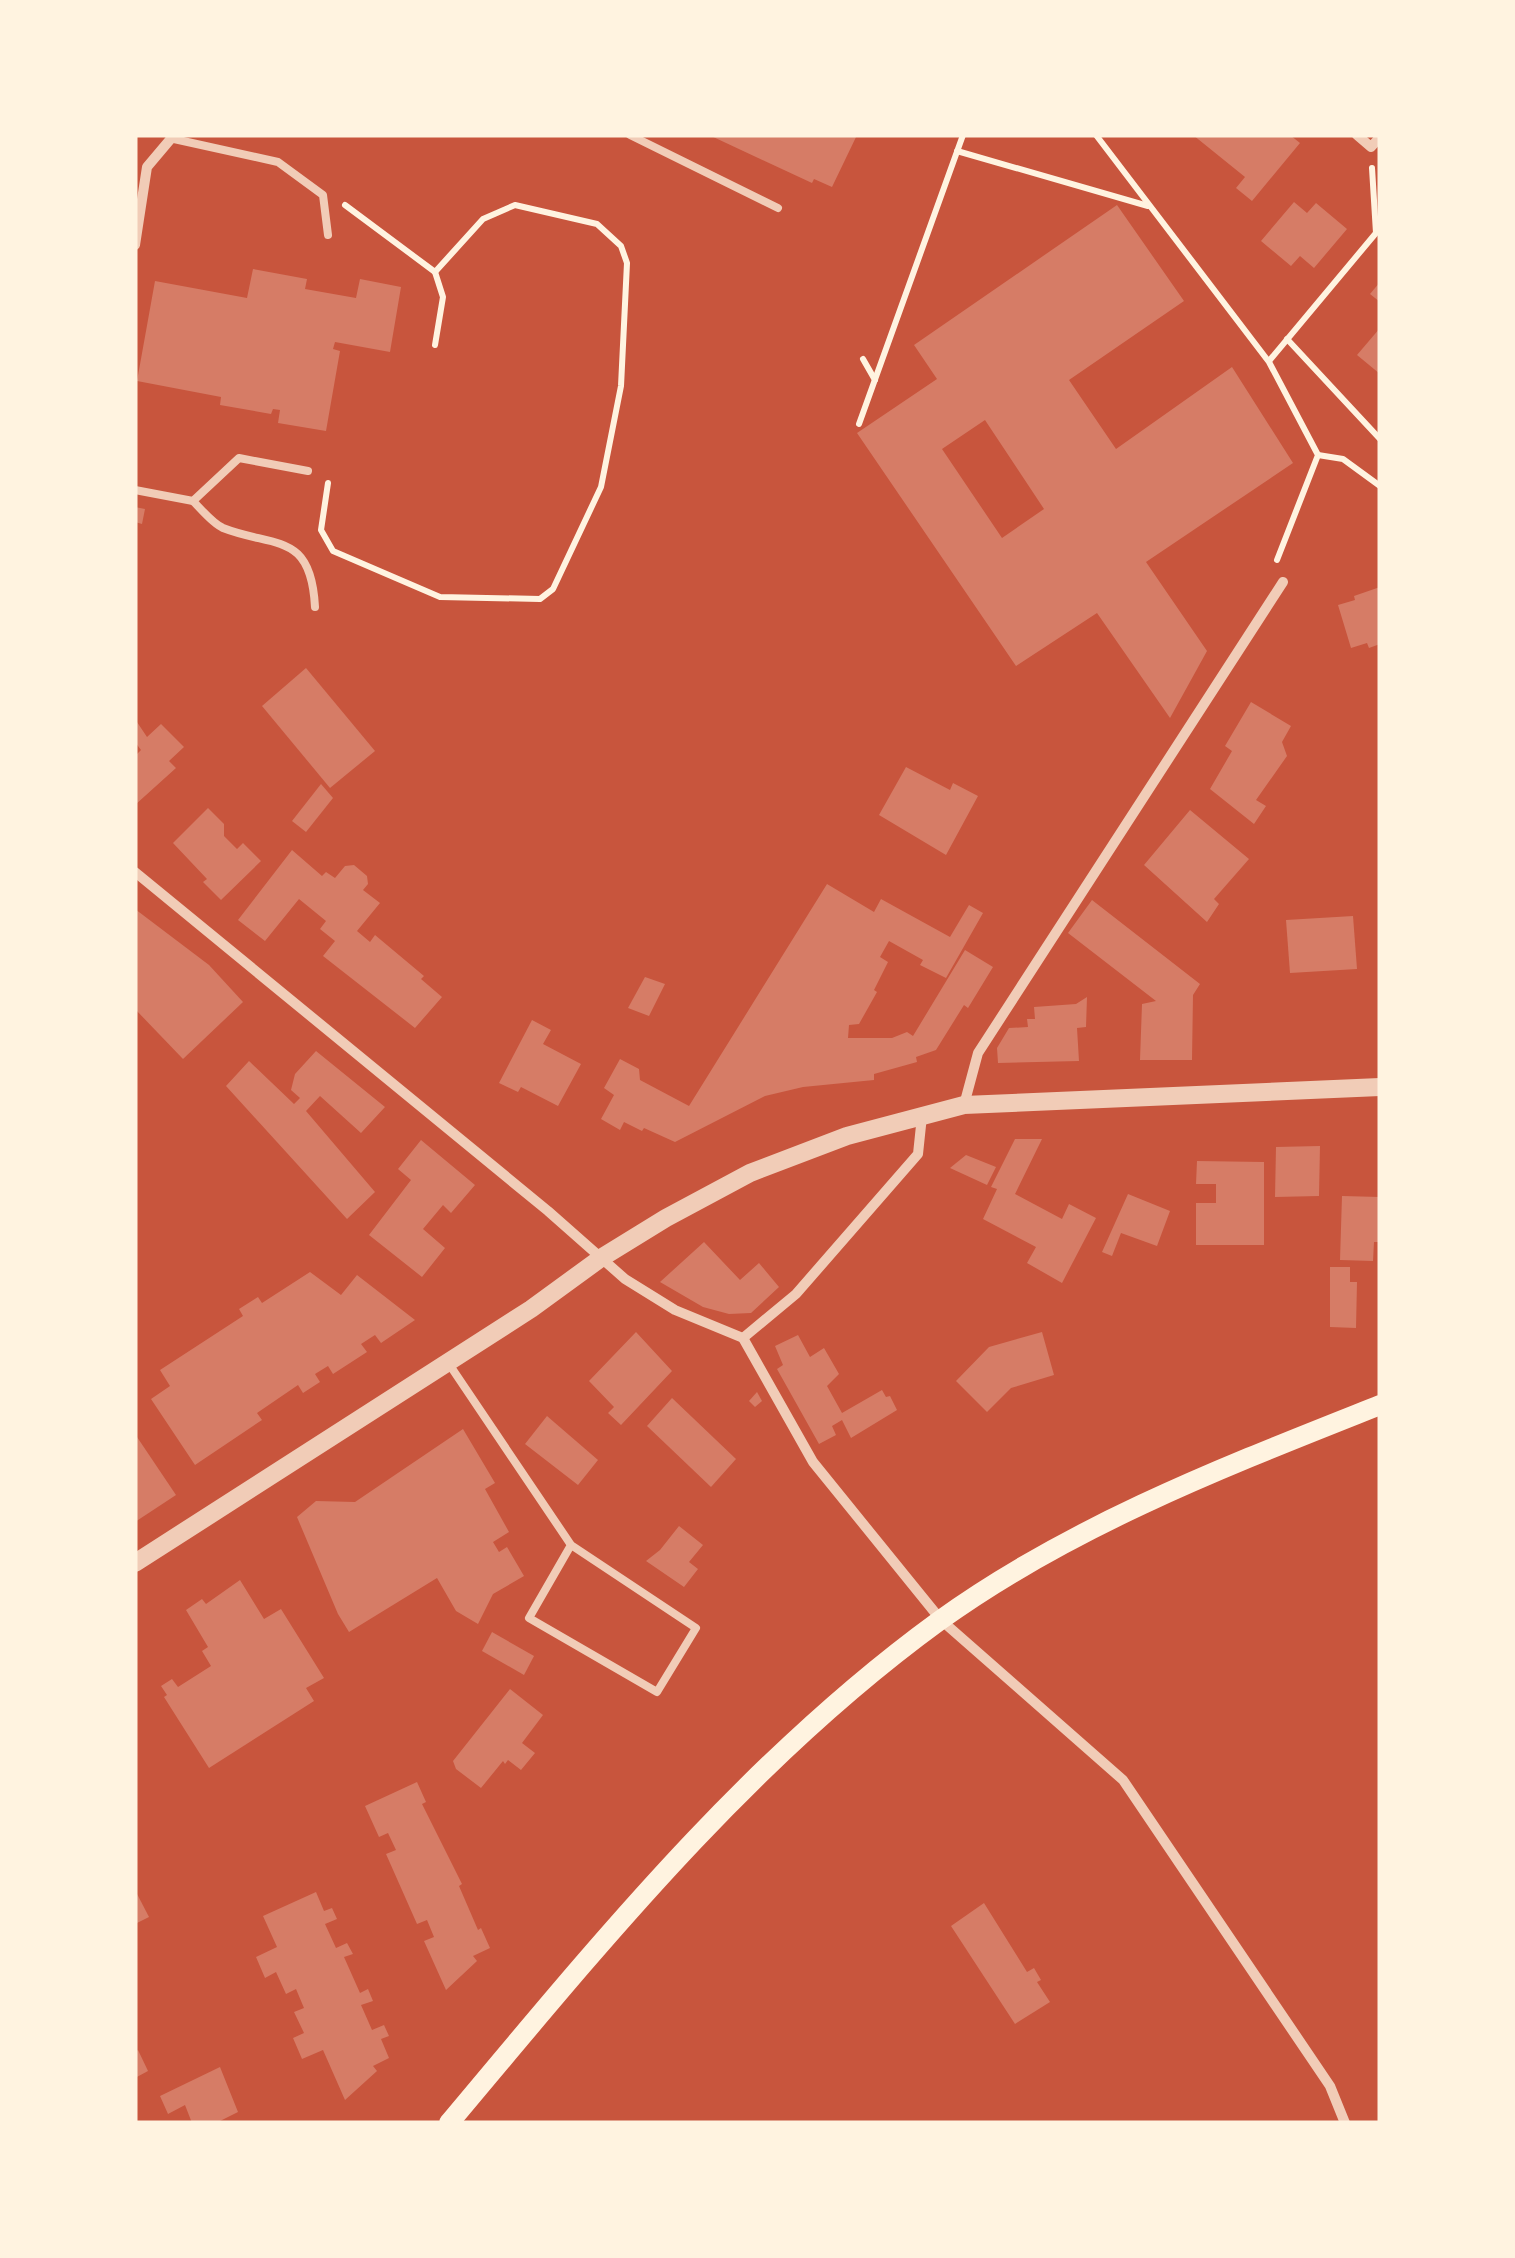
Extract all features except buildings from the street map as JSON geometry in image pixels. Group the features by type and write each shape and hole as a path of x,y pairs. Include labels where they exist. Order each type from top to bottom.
{"main road":[{"path":"449,2123 625,1913 768,1763 848,1692 941,1620 1026,1566 1118,1516 1223,1467 1380,1405"}],"street":[{"path":"1357,135 1369,141 1380,137"},
{"path":"135,246 139,191 147,168 174,137"},
{"path":"964,1105 978,1053 1283,582"},
{"path":"135,872 625,1279 676,1310 743,1338 813,1462 941,1620 1124,1780 1330,2086 1345,2123"},
{"path":"135,1563 531,1309 601,1258 750,1173 848,1136 964,1105 1380,1088"},
{"path":"743,1338 796,1294 918,1154 922,1116"}],"lane":[{"path":"630,135 778,208"},
{"path":"174,137 278,162 324,195 328,236"},
{"path":"193,501 239,458 308,471"},
{"path":"135,490 193,501 220,527 278,540 300,555 314,587 315,607"},
{"path":"446,1360 571,1545 696,1628 657,1692 529,1618 571,1545"}],"path":[{"path":"859,424 963,135"},
{"path":"1096,135 1268,362 1318,455 1278,560 1283,582"},
{"path":"1268,362 1376,233 1369,141"},
{"path":"958,151 1150,206"},
{"path":"324,195 355,210 434,272 443,297 436,345"},
{"path":"308,471 329,474 321,530 333,551 440,597 540,598 553,589 601,488 621,386 627,263 621,246 598,224 515,205 482,219 434,272"},
{"path":"1288,338 1380,439"},
{"path":"864,359 874,380"},
{"path":"1318,455 1343,458 1380,486"}]}
